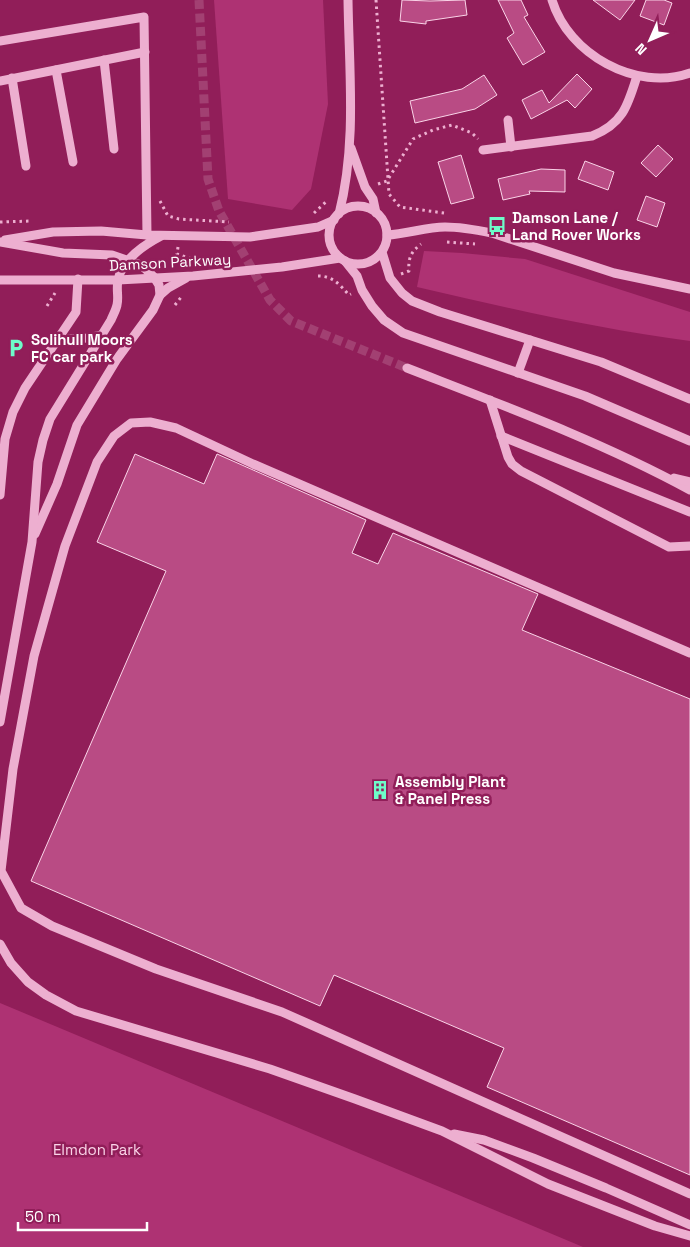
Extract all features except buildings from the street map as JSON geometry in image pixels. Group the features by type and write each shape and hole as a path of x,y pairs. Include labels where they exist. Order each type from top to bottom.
{"street":[{"path":"348,0 350,146 346,188 330,230 330,240 333,250 356,276 372,306 384,320 403,334 585,396 690,440"},
{"path":"552,0 559,17 574,38 602,62 638,76 668,77 690,73"},
{"path":"0,41 144,17 148,235"},
{"path":"0,81 145,52"},
{"path":"104,60 114,149"},
{"path":"56,70 73,162"},
{"path":"483,150 592,136 601,132 620,119 628,105 638,76"},
{"path":"12,78 26,166"},
{"path":"508,120 511,147"},
{"path":"350,146 365,186 373,199 376,213"},
{"path":"336,217 347,209 357,206 367,208 382,219 387,234 386,244 382,252 375,259 366,264 355,264 342,259"},
{"name":"Damson Parkway","path":"0,241 53,232 101,231 161,236 250,237 318,227 336,217"},
{"path":"387,234 403,234 444,227 478,230 614,273 690,290"},
{"path":"0,722 32,542 38,462 50,419 102,335 117,305 118,280 129,260 146,245 161,236"},
{"path":"0,241 63,253 112,254 141,265 154,277 159,285 160,295"},
{"path":"382,252 390,278 402,293 412,301 601,362 690,399"},
{"name":"Damson Parkway","path":"0,280 118,280 193,276 342,259"},
{"path":"32,542 57,484 77,425 117,359 153,310 160,295 180,280 193,276"},
{"path":"0,495 5,439 13,412 25,388 76,312 78,279"},
{"path":"58,340 102,335"},
{"path":"518,373 530,340"},
{"path":"406,368 554,426 664,476 690,490"},
{"path":"490,400 508,457 512,464 521,471 669,546 690,546"},
{"path":"690,653 253,464 176,428 150,422 131,423 114,436 97,462 65,546 34,656 13,769 1,871 21,908 52,926 156,969 282,1012 690,1194"},
{"path":"501,436 690,512"},
{"path":"664,476 690,482"},
{"path":"0,944 11,963 28,982 46,995 76,1011 270,1069 442,1132 548,1184 655,1226 690,1236"},
{"path":"442,1132 484,1140 533,1158 690,1224"}],"path":[{"path":"376,0 389,194 400,207 445,213"},
{"path":"387,181 413,139 433,130 452,125 463,129 476,135 483,150"},
{"path":"309,215 316,213 327,202 333,191 346,188"},
{"path":"147,201 160,201 168,216 179,219 237,222"},
{"path":"179,219 177,254 192,259 193,276"},
{"path":"47,306 56,290"}],"green space":[{"path":"214,0 323,0 328,104 311,189 292,210 228,199"},
{"path":"424,251 525,259 690,312 690,341 587,324 417,287"},
{"name":"Elmdon Park","path":"0,1003 583,1247 0,1247"}],"tunnel":[{"path":"199,0 208,179 219,211 270,300 291,321 407,368"}],"place":[{"name":"Damson Lane / Land Rover Works","path":"497,226"},
{"name":"Solihull Moors FC car park","path":"16,348"},
{"name":"Assembly Plant & Panel Press","path":"380,790"}]}
